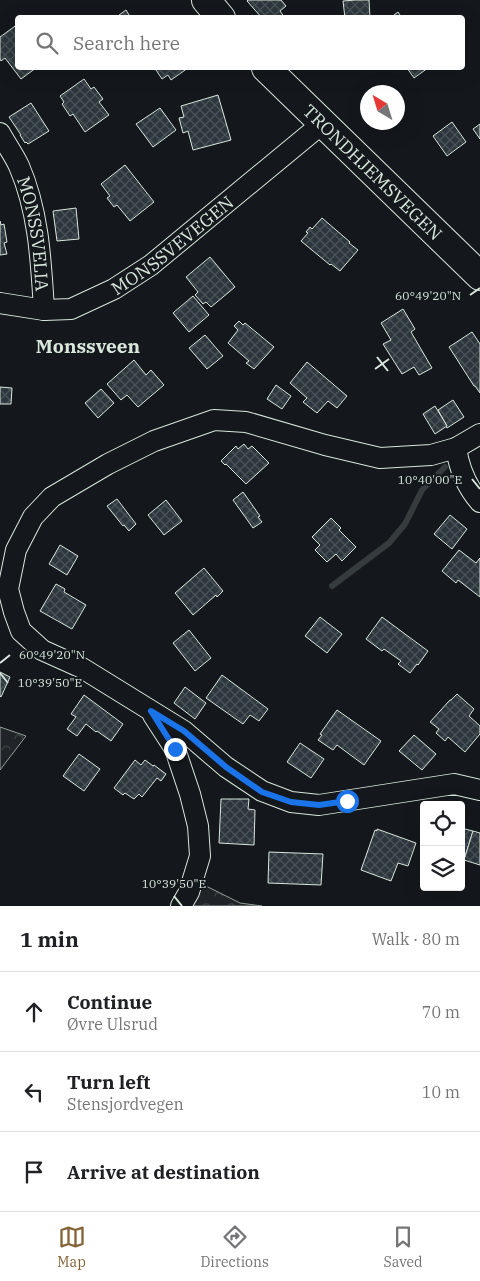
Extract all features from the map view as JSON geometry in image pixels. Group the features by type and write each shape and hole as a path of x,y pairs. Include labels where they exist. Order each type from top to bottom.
{"main road":[{"path":"206,0 218,15"},
{"name":"TRONDHJEMSVEGEN","path":"268,70 480,276"}],"street":[{"name":"MONSSVEVEGEN","path":"0,303 44,310 71,309 114,289 150,265 323,123"},
{"name":"MONSSVELIA","path":"0,133 19,166 34,212 41,259 44,310"},
{"path":"480,434 456,448 432,454 380,458 246,422 214,420 154,441 108,464 52,497 33,517 16,550 4,583 21,631 42,650 82,668 184,731 226,767 262,792 291,802 319,805 454,784 480,790"},
{"path":"456,448 459,465 472,493 480,502"},
{"path":"151,711 175,749 198,826 200,856 189,892 181,906"}],"green space":[{"path":"0,727 26,736 0,770"},
{"path":"196,881 240,903 262,906 182,906"}],"building":[{"path":"281,0 286,6 280,11 283,15 259,15 247,1"},
{"path":"369,0 370,15 345,15 343,1"},
{"path":"126,10 129,15 119,15"},
{"path":"15,26 15,70 33,70 21,79 5,58 1,61 0,59 0,37"},
{"path":"156,70 185,70 171,80 168,75 162,79"},
{"path":"408,70 425,70 414,78"},
{"path":"84,79 91,89 94,87 103,99 99,102 109,115 85,132 73,114 70,116 62,104 64,102 60,96"},
{"path":"218,95 231,140 193,150 188,131 183,133 179,118 184,117 181,106"},
{"path":"31,103 49,131 28,144 25,143 9,117"},
{"path":"160,108 176,130 153,147 136,124"},
{"path":"452,122 466,142 447,156 433,136"},
{"path":"480,124 480,139 473,129"},
{"path":"125,165 154,202 130,221 117,205 114,207 107,198 110,196 101,184"},
{"path":"76,208 79,239 57,241 53,211"},
{"path":"322,218 358,250 340,271 301,241 308,233 306,232 310,227 312,229"},
{"path":"0,221 1,225 4,224 7,242 4,243 7,254 0,255"},
{"path":"210,257 235,287 211,307 206,302 203,304 195,295 198,292 186,277"},
{"path":"193,296 209,315 189,332 173,313"},
{"path":"403,309 415,329 411,332 432,368 419,375 414,367 402,374 383,344 391,340 381,323"},
{"path":"239,321 243,325 245,323 274,347 254,369 246,363 249,361 228,343 238,330 234,326"},
{"path":"472,332 480,344 480,393 449,347"},
{"path":"205,335 223,356 207,369 189,348"},
{"path":"134,360 146,375 151,370 164,385 138,407 127,395 121,400 107,384"},
{"path":"307,362 347,396 337,408 328,401 317,413 303,402 307,398 290,383"},
{"path":"276,385 291,396 282,409 267,399"},
{"path":"0,387 12,388 11,404 0,404"},
{"path":"101,389 114,403 98,418 85,403"},
{"path":"453,400 464,417 447,428 438,410"},
{"path":"435,406 447,426 435,434 423,414"},
{"path":"244,444 248,449 252,446 269,463 246,484 221,461 236,446 238,449"},
{"path":"243,492 260,516 258,517 262,522 253,528 233,500"},
{"path":"117,499 136,524 129,531 107,506"},
{"path":"166,500 182,521 164,535 148,515"},
{"path":"450,515 467,529 452,549 434,534"},
{"path":"331,518 341,528 339,530 356,547 342,561 336,554 327,562 315,550 320,545 312,537"},
{"path":"60,545 78,556 67,575 49,564"},
{"path":"459,550 476,563 480,558 480,597 458,580 456,583 442,571"},
{"path":"204,568 223,591 193,615 175,593"},
{"path":"56,584 65,589 64,592 86,605 72,629 40,611"},
{"path":"320,617 342,634 327,653 305,636"},
{"path":"382,617 428,651 410,673 398,664 401,661 384,649 382,651 366,639"},
{"path":"189,630 211,658 195,671 173,643"},
{"path":"0,672 10,677 1,697 0,696"},
{"path":"222,675 268,709 259,721 250,715 243,724 206,698"},
{"path":"185,687 206,703 195,719 174,703"},
{"path":"457,694 474,709 469,716 480,726 480,734 465,752 448,737 445,741 436,733 439,729 430,722"},
{"path":"84,695 123,724 111,741 86,724 77,736 67,729 76,717 71,714"},
{"path":"337,710 381,741 364,765 337,745 333,750 318,740 322,735 320,734"},
{"path":"414,735 436,754 422,770 399,751"},
{"path":"300,743 324,759 311,778 287,762"},
{"path":"79,754 100,769 84,791 63,776"},
{"path":"135,760 141,765 145,760 166,774 161,781 157,778 142,797 139,794 134,799 125,793 123,795 114,788"},
{"path":"221,799 249,799 248,809 255,810 254,845 219,843"},
{"path":"377,829 416,843 408,866 398,863 391,881 361,870"},
{"path":"465,829 473,831 465,856"},
{"path":"473,831 480,833 480,865 465,860"},
{"path":"269,852 323,854 321,885 268,883"}],"waterway":[{"path":"332,586 389,543 405,524 422,490 445,467"}],"district":[{"name":"Monssveen","path":"88,346"}],"route":[{"path":"175,749 151,711 184,731 226,767 262,792 291,802 319,805 347,801"}]}
